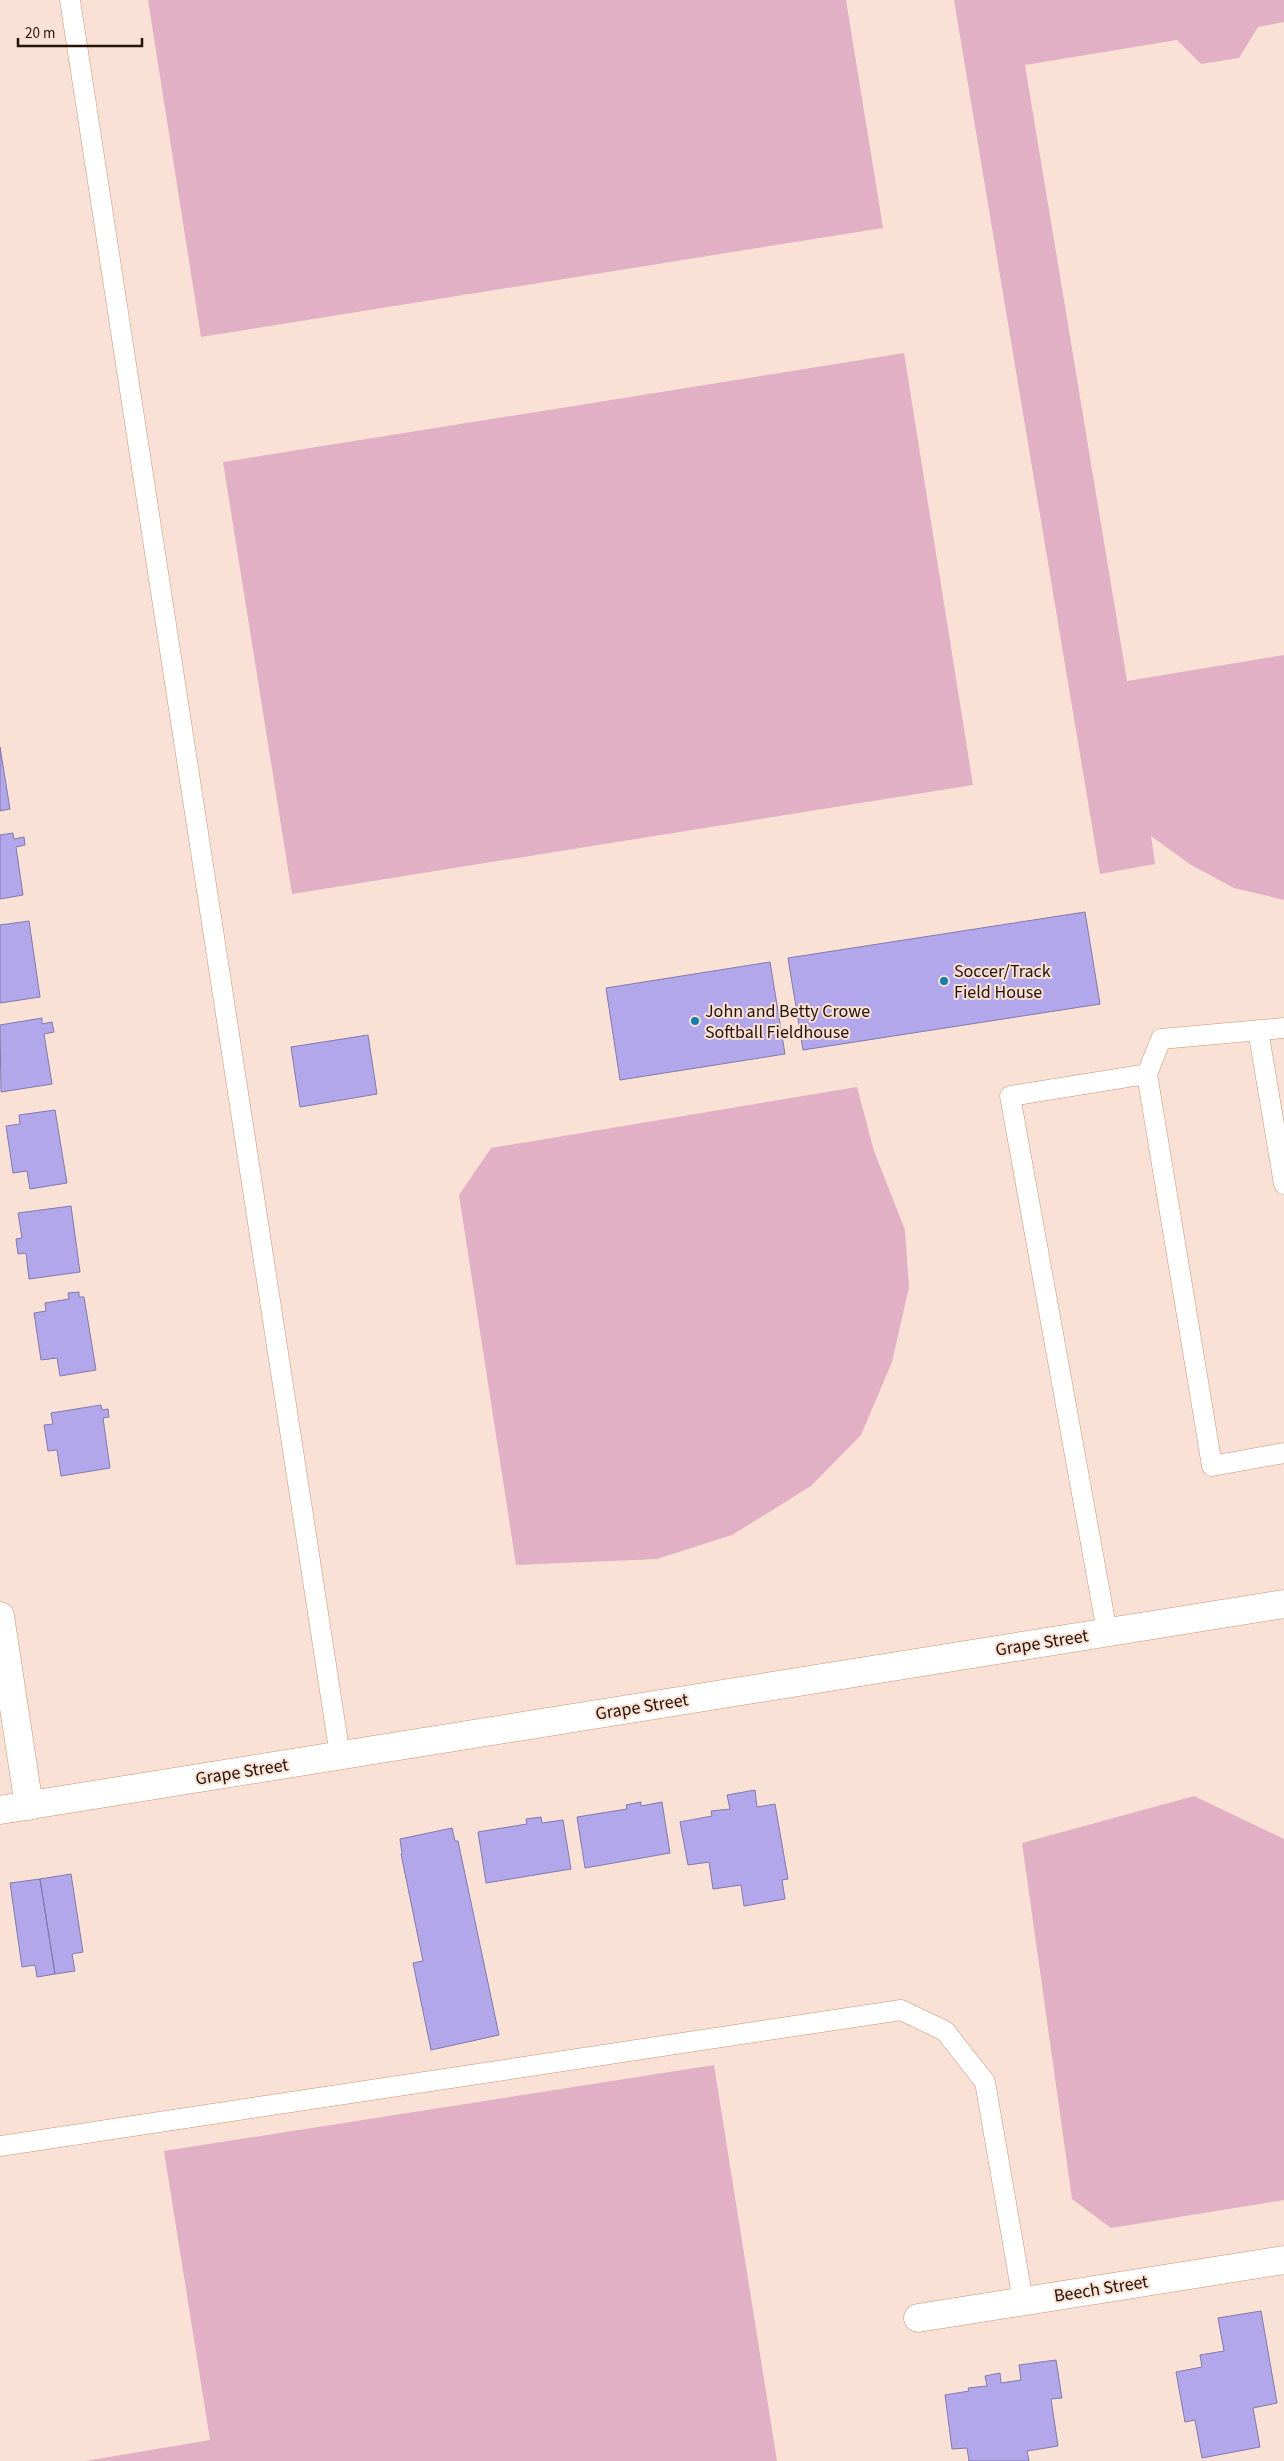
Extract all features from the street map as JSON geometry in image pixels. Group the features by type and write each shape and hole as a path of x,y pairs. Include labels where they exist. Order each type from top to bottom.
{"street":[{"name":"Grape Street","path":"0,1810 1284,1604"},
{"path":"0,1616 29,1806"},
{"name":"Beech Street","path":"918,2318 1284,2260"}],"lane":[{"path":"70,0 340,1756"},
{"path":"1284,1028 1161,1039 1147,1074 1212,1466 1284,1453"},
{"path":"1258,1030 1284,1184"},
{"path":"1107,1632 1010,1096 1147,1074"},
{"path":"0,2146 901,2010 946,2032 985,2082 1023,2301"}],"shaded area":[{"path":"148,0 846,0 883,228 201,337"},
{"path":"954,0 1284,0 1284,22 1258,27 1239,58 1201,64 1177,40 1025,65 1127,681 1284,655 1284,900 1234,888 1191,865 1151,836 1155,864 1100,874"},
{"path":"904,353 973,785 292,894 223,462"},
{"path":"857,1087 874,1151 905,1230 909,1287 892,1362 861,1435 811,1486 732,1535 657,1559 516,1565 459,1195 491,1148"},
{"path":"1194,1796 1284,1839 1284,2200 1111,2228 1072,2199 1022,1843"},
{"path":"714,2065 777,2461 85,2461 210,2440 164,2151"}],"building":[{"path":"0,747 10,809 0,811"},
{"path":"13,833 14,839 24,837 25,845 16,847 23,895 0,899 0,835"},
{"name":"Soccer/Track Field House","path":"1085,912 1100,1004 803,1050 788,958"},
{"path":"29,921 40,997 0,1003 0,925"},
{"name":"John and Betty Crowe Softball Fieldhouse","path":"770,962 785,1054 620,1080 606,988"},
{"path":"42,1018 42,1024 52,1022 54,1032 44,1034 52,1084 1,1092 0,1025"},
{"path":"368,1035 377,1094 300,1107 291,1047"},
{"path":"55,1110 67,1183 30,1189 27,1171 13,1173 6,1126 20,1124 19,1115"},
{"path":"71,1206 80,1272 29,1279 26,1253 18,1254 16,1239 22,1238 18,1213"},
{"path":"79,1292 79,1297 84,1297 96,1370 60,1376 57,1358 41,1360 34,1313 46,1311 45,1303 69,1299 68,1293"},
{"path":"101,1405 102,1410 108,1409 109,1417 103,1418 110,1468 61,1476 57,1450 48,1451 44,1425 53,1424 51,1413"},
{"path":"755,1790 757,1807 775,1804 788,1879 782,1880 785,1899 744,1906 741,1885 713,1889 709,1862 688,1865 680,1822 712,1816 711,1811 730,1809 727,1795"},
{"path":"641,1802 641,1806 662,1802 670,1853 585,1868 577,1817 627,1809 626,1805"},
{"path":"541,1817 542,1823 563,1820 571,1869 486,1883 478,1832 527,1824 526,1819"},
{"path":"452,1828 455,1841 458,1841 499,2035 431,2050 413,1963 423,1961 401,1854 400,1839"},
{"path":"71,1874 83,1952 72,1954 75,1971 55,1974 40,1879"},
{"path":"40,1879 55,1974 37,1977 35,1965 22,1967 10,1883"},
{"path":"1261,2311 1277,2403 1253,2408 1260,2447 1202,2458 1195,2420 1185,2422 1176,2372 1202,2367 1200,2355 1224,2351 1218,2318"},
{"path":"1056,2360 1062,2398 1051,2399 1058,2446 1027,2451 1029,2461 969,2461 967,2448 952,2449 945,2395 969,2391 968,2388 987,2386 985,2376 1000,2373 1001,2383 1021,2380 1019,2365"}],"place":[{"name":"Soccer/Track Field House","path":"944,981"},
{"name":"John and Betty Crowe Softball Fieldhouse","path":"695,1021"}]}
